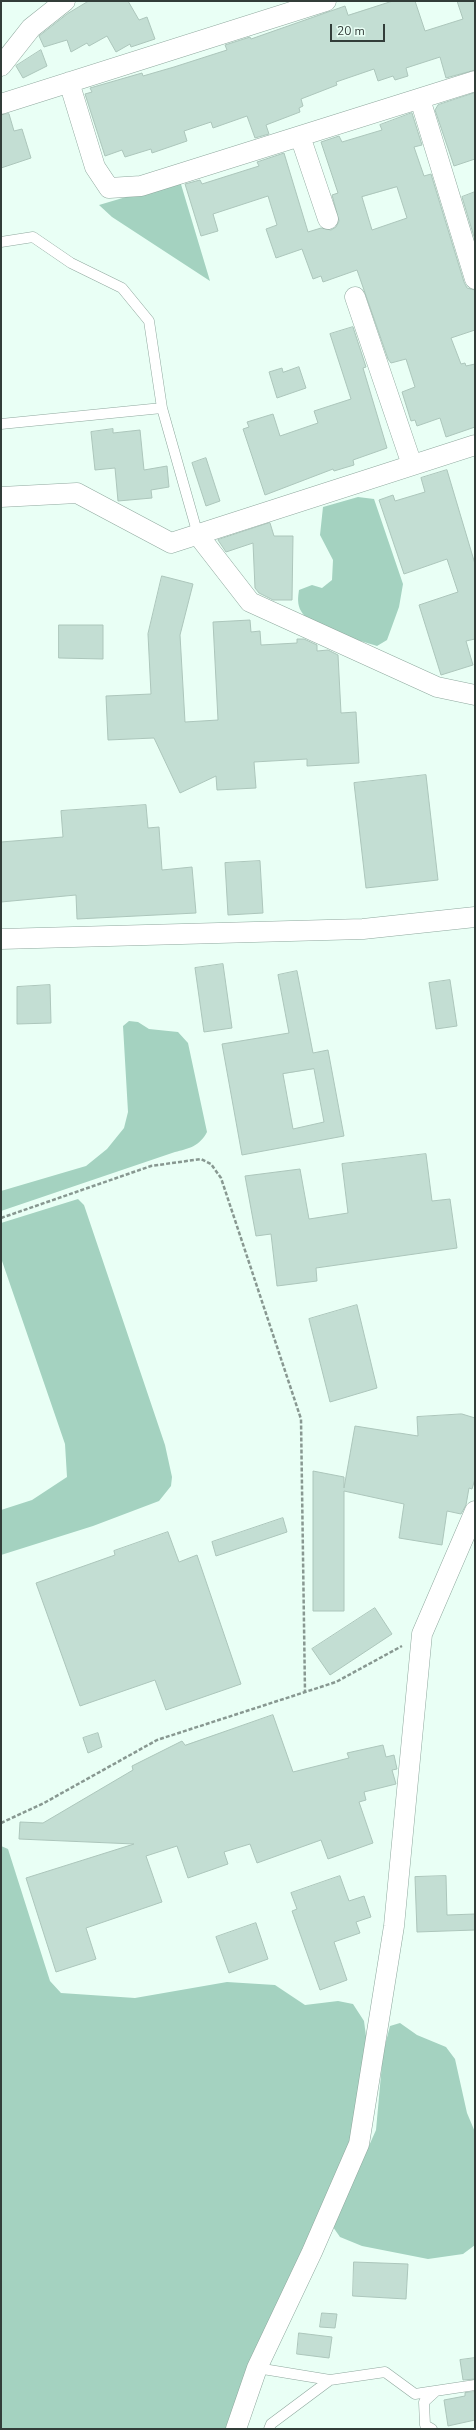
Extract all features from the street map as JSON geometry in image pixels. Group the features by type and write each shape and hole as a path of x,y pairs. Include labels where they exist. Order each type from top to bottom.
{"street":[{"path":"1,66 31,28 65,1"},
{"path":"1,104 326,1"},
{"path":"69,82 95,168 109,188 141,186 475,81"},
{"path":"420,99 475,279"},
{"path":"300,136 328,219"},
{"path":"355,297 412,464"},
{"path":"1,497 77,493 171,543 412,464 475,445"},
{"path":"198,535 250,602 437,687 475,695"},
{"path":"1,940 362,929 475,917"},
{"path":"236,2429 257,2368 312,2252 359,2144 394,1926 422,1634 475,1511"}],"lane":[{"path":"1,242 33,237 71,263 122,288 148,321 162,408 198,535"},
{"path":"1,424 162,408"},
{"path":"257,2368 330,2380 385,2372 414,2394 475,2385"},
{"path":"269,2429 271,2424 330,2380"},
{"path":"432,2429 425,2425 424,2402 436,2391"}],"path":[{"path":"1,1218 151,1166 201,1159 211,1164 221,1178 301,1419 305,1692"},
{"path":"1,1823 44,1803 157,1740 336,1682 422,1634"}],"green space":[{"path":"180,181 210,281 112,217 99,205"},
{"path":"358,497 374,499 403,584 399,607 387,640 377,646 336,633 314,623 301,611 298,603 299,590 312,585 322,588 332,580 333,560 320,535 323,507"},
{"path":"129,1021 138,1022 149,1029 178,1032 188,1043 207,1132 204,1137 197,1144 189,1148 1,1211 1,1191 86,1166 107,1149 124,1128 128,1112 123,1026"},
{"path":"78,1199 84,1205 165,1445 172,1477 171,1486 159,1501 93,1526 1,1555 1,1510 32,1500 67,1477 65,1444 1,1258 1,1223"},
{"path":"1,1846 8,1849 50,1981 61,1993 135,1998 227,1982 275,1985 305,2005 338,2001 353,2004 364,2021 368,2051 352,2143 228,2429 1,2429"},
{"path":"400,2023 417,2035 446,2047 455,2059 467,2113 475,2132 475,2245 463,2254 428,2259 362,2246 340,2237 333,2227 376,2130 383,2053 390,2026"}],"building":[{"path":"89,1 128,1 139,20 147,17 155,39 131,47 130,44 116,52 107,36 89,46 87,43 71,52 67,40 44,47 39,36 67,14"},
{"path":"393,1 415,1 425,31 463,19 457,1 475,1 475,70 446,78 440,57 406,68 408,76 395,80 393,76 378,81 374,69 336,82 337,85 301,99 303,106 299,108 300,112 266,125 269,134 255,138 247,116 213,128 211,122 184,131 187,141 152,153 151,149 125,157 122,150 105,156 85,94 92,92 90,88 142,73 143,76 227,50 225,45 250,37 251,39 345,6 348,15"},
{"path":"41,50 47,66 23,78 16,66"},
{"path":"475,93 475,159 454,166 435,110 438,105"},
{"path":"412,113 422,145 414,147 424,176 431,174 464,282 467,288 475,290 475,330 451,338 461,364 465,363 466,366 475,364 475,427 446,437 440,418 417,426 415,420 411,421 402,392 415,387 406,359 391,363 388,359 357,270 323,282 321,276 313,279 302,249 276,258 266,229 277,225 268,196 213,214 218,231 201,236 185,184 200,180 202,184 259,166 257,162 284,153 308,232 321,228 331,230 336,227 339,221 332,195 338,193 321,142 339,136 342,142 382,130 380,125","holes":["397,187 407,218 372,230 362,197"]},
{"path":"9,114 14,131 22,129 31,158 1,168 1,115"},
{"path":"475,192 475,240 462,197"},
{"path":"353,327 366,367 363,368 387,448 353,460 354,465 334,471 333,469 265,495 243,429 249,427 247,422 273,414 280,436 318,423 314,411 351,399 330,334"},
{"path":"299,367 306,388 277,398 269,372 282,368 283,372"},
{"path":"113,429 113,433 140,430 144,470 167,466 169,487 151,490 152,498 118,501 115,468 95,470 91,432"},
{"path":"206,458 220,501 206,506 192,463"},
{"path":"447,470 475,564 475,639 466,641 473,665 441,675 419,605 458,592 447,559 404,574 379,500 393,495 395,501 425,492 421,478"},
{"path":"270,523 274,536 293,536 292,600 273,600 259,593 255,588 253,543 226,552 218,540"},
{"path":"162,576 193,584 180,635 185,722 218,720 213,622 250,620 251,632 260,631 261,645 297,643 297,639 304,639 317,645 317,651 328,650 338,655 341,713 356,712 359,763 307,766 307,759 254,762 256,788 217,790 216,776 180,793 154,738 108,740 106,696 151,694 148,634"},
{"path":"59,625 103,625 103,659 59,658"},
{"path":"426,775 438,880 366,888 354,783"},
{"path":"146,805 148,828 159,827 162,870 192,867 196,913 77,919 76,895 1,902 1,842 63,837 61,811"},
{"path":"260,861 263,913 228,915 225,863"},
{"path":"223,964 232,1028 204,1032 195,968"},
{"path":"297,971 313,1053 328,1050 344,1136 242,1155 222,1044 289,1033 278,975","holes":["314,1069 324,1122 293,1129 283,1074"]},
{"path":"450,980 457,1026 436,1029 429,983"},
{"path":"50,985 51,1023 17,1024 17,987"},
{"path":"426,1154 432,1201 450,1199 457,1248 316,1268 317,1281 277,1286 271,1234 256,1236 245,1176 300,1169 309,1219 348,1213 342,1164"},
{"path":"357,1305 377,1388 330,1402 309,1319"},
{"path":"462,1414 475,1418 475,1479 472,1489 469,1488 466,1505 461,1514 447,1511 442,1545 399,1538 404,1504 344,1491 344,1611 313,1611 313,1471 344,1477 344,1488 355,1426 418,1436 417,1417"},
{"path":"283,1518 287,1532 216,1556 212,1542"},
{"path":"168,1532 179,1562 197,1555 241,1684 166,1710 155,1680 80,1706 36,1583 115,1555 114,1551"},
{"path":"375,1608 392,1634 330,1675 312,1649"},
{"path":"273,1715 293,1772 349,1758 347,1753 383,1745 386,1757 394,1755 397,1769 392,1770 396,1784 364,1792 366,1800 359,1802 373,1843 328,1859 321,1840 257,1863 250,1844 224,1852 228,1864 188,1878 177,1846 146,1856 162,1902 86,1928 96,1959 56,1972 26,1878 134,1844 19,1839 20,1822 43,1823 133,1770 132,1766 182,1741 185,1745"},
{"path":"98,1733 102,1747 88,1753 83,1738"},
{"path":"340,1876 349,1901 364,1896 371,1917 356,1922 360,1933 334,1942 347,1980 320,1990 292,1911 297,1909 291,1893"},
{"path":"446,1876 447,1915 475,1914 475,1930 417,1932 415,1877"},
{"path":"256,1923 268,1959 229,1973 216,1937"},
{"path":"354,2262 408,2264 406,2299 353,2296"},
{"path":"322,2313 337,2314 335,2328 320,2327"},
{"path":"299,2333 332,2337 329,2358 297,2354"},
{"path":"475,2358 475,2379 463,2380 460,2360"},
{"path":"475,2392 475,2420 448,2426 444,2400 465,2396 465,2393"}]}
